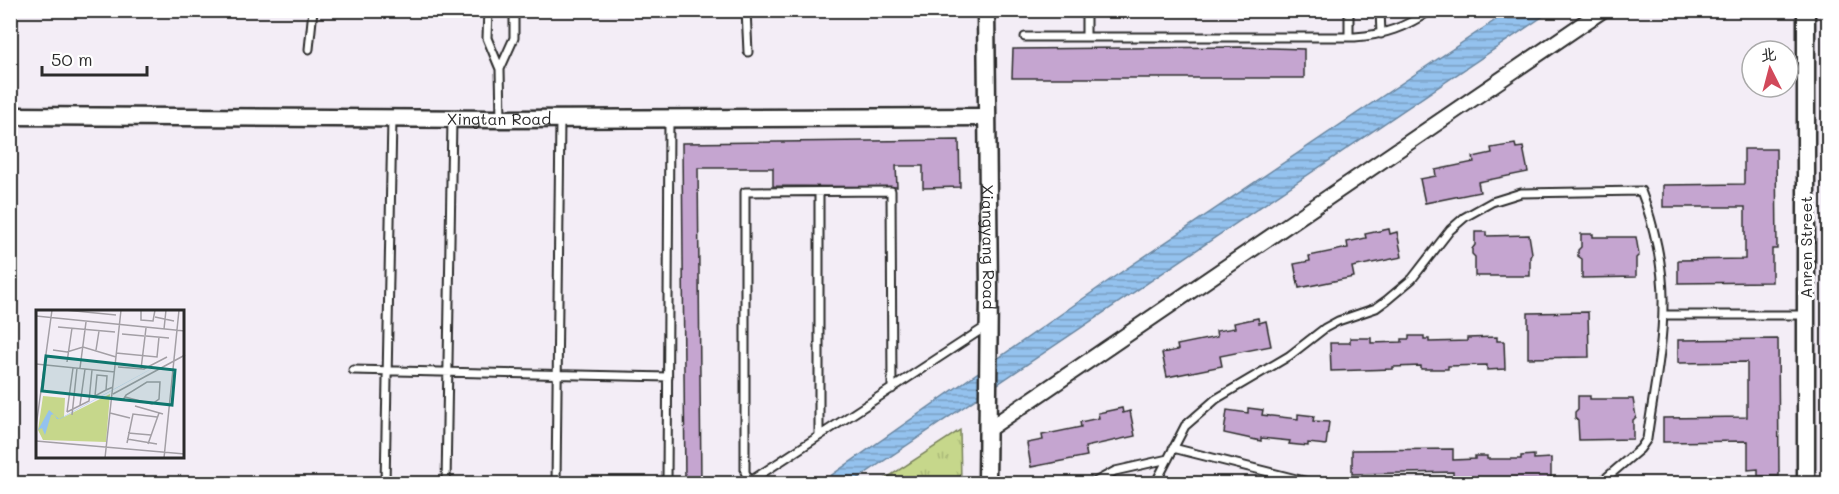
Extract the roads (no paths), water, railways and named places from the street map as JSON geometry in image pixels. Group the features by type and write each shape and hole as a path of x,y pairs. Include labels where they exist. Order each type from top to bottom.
{"street":[{"name":"Xiangyang Road","path":"986,10 989,325 987,483"},
{"path":"987,430 1603,10"},
{"name":"Anren Street","path":"1806,10 1806,483"},
{"name":"Xingtan Road","path":"10,117 560,119 987,117"}],"lane":[{"path":"309,49 313,10"},
{"path":"488,10 487,38 500,69 501,119"},
{"path":"500,69 514,38 514,10"},
{"path":"746,10 748,52"},
{"path":"1086,10 1086,37"},
{"path":"1349,10 1349,37"},
{"path":"1380,10 1381,34"},
{"path":"1025,37 1349,37 1381,34 1395,30 1431,10"},
{"path":"667,483 669,118"},
{"path":"385,483 392,119"},
{"path":"446,483 452,119"},
{"path":"556,483 560,119"},
{"path":"892,389 891,191 745,192 745,472 748,478 752,480 892,389 989,325"},
{"path":"1155,483 1185,426 1216,399 1289,356 1325,328 1376,308 1412,279 1450,230 1465,217 1506,196 1546,191 1641,191 1655,234 1663,297 1663,315 1647,439 1640,449 1599,483"},
{"path":"819,192 819,436"},
{"path":"1663,315 1806,315"},
{"path":"353,370 668,377"},
{"path":"1173,448 1316,483"},
{"path":"1091,483 1114,471 1168,459"}],"water":[{"path":"1509,11 1551,11 851,483 819,484 1114,277"}]}
